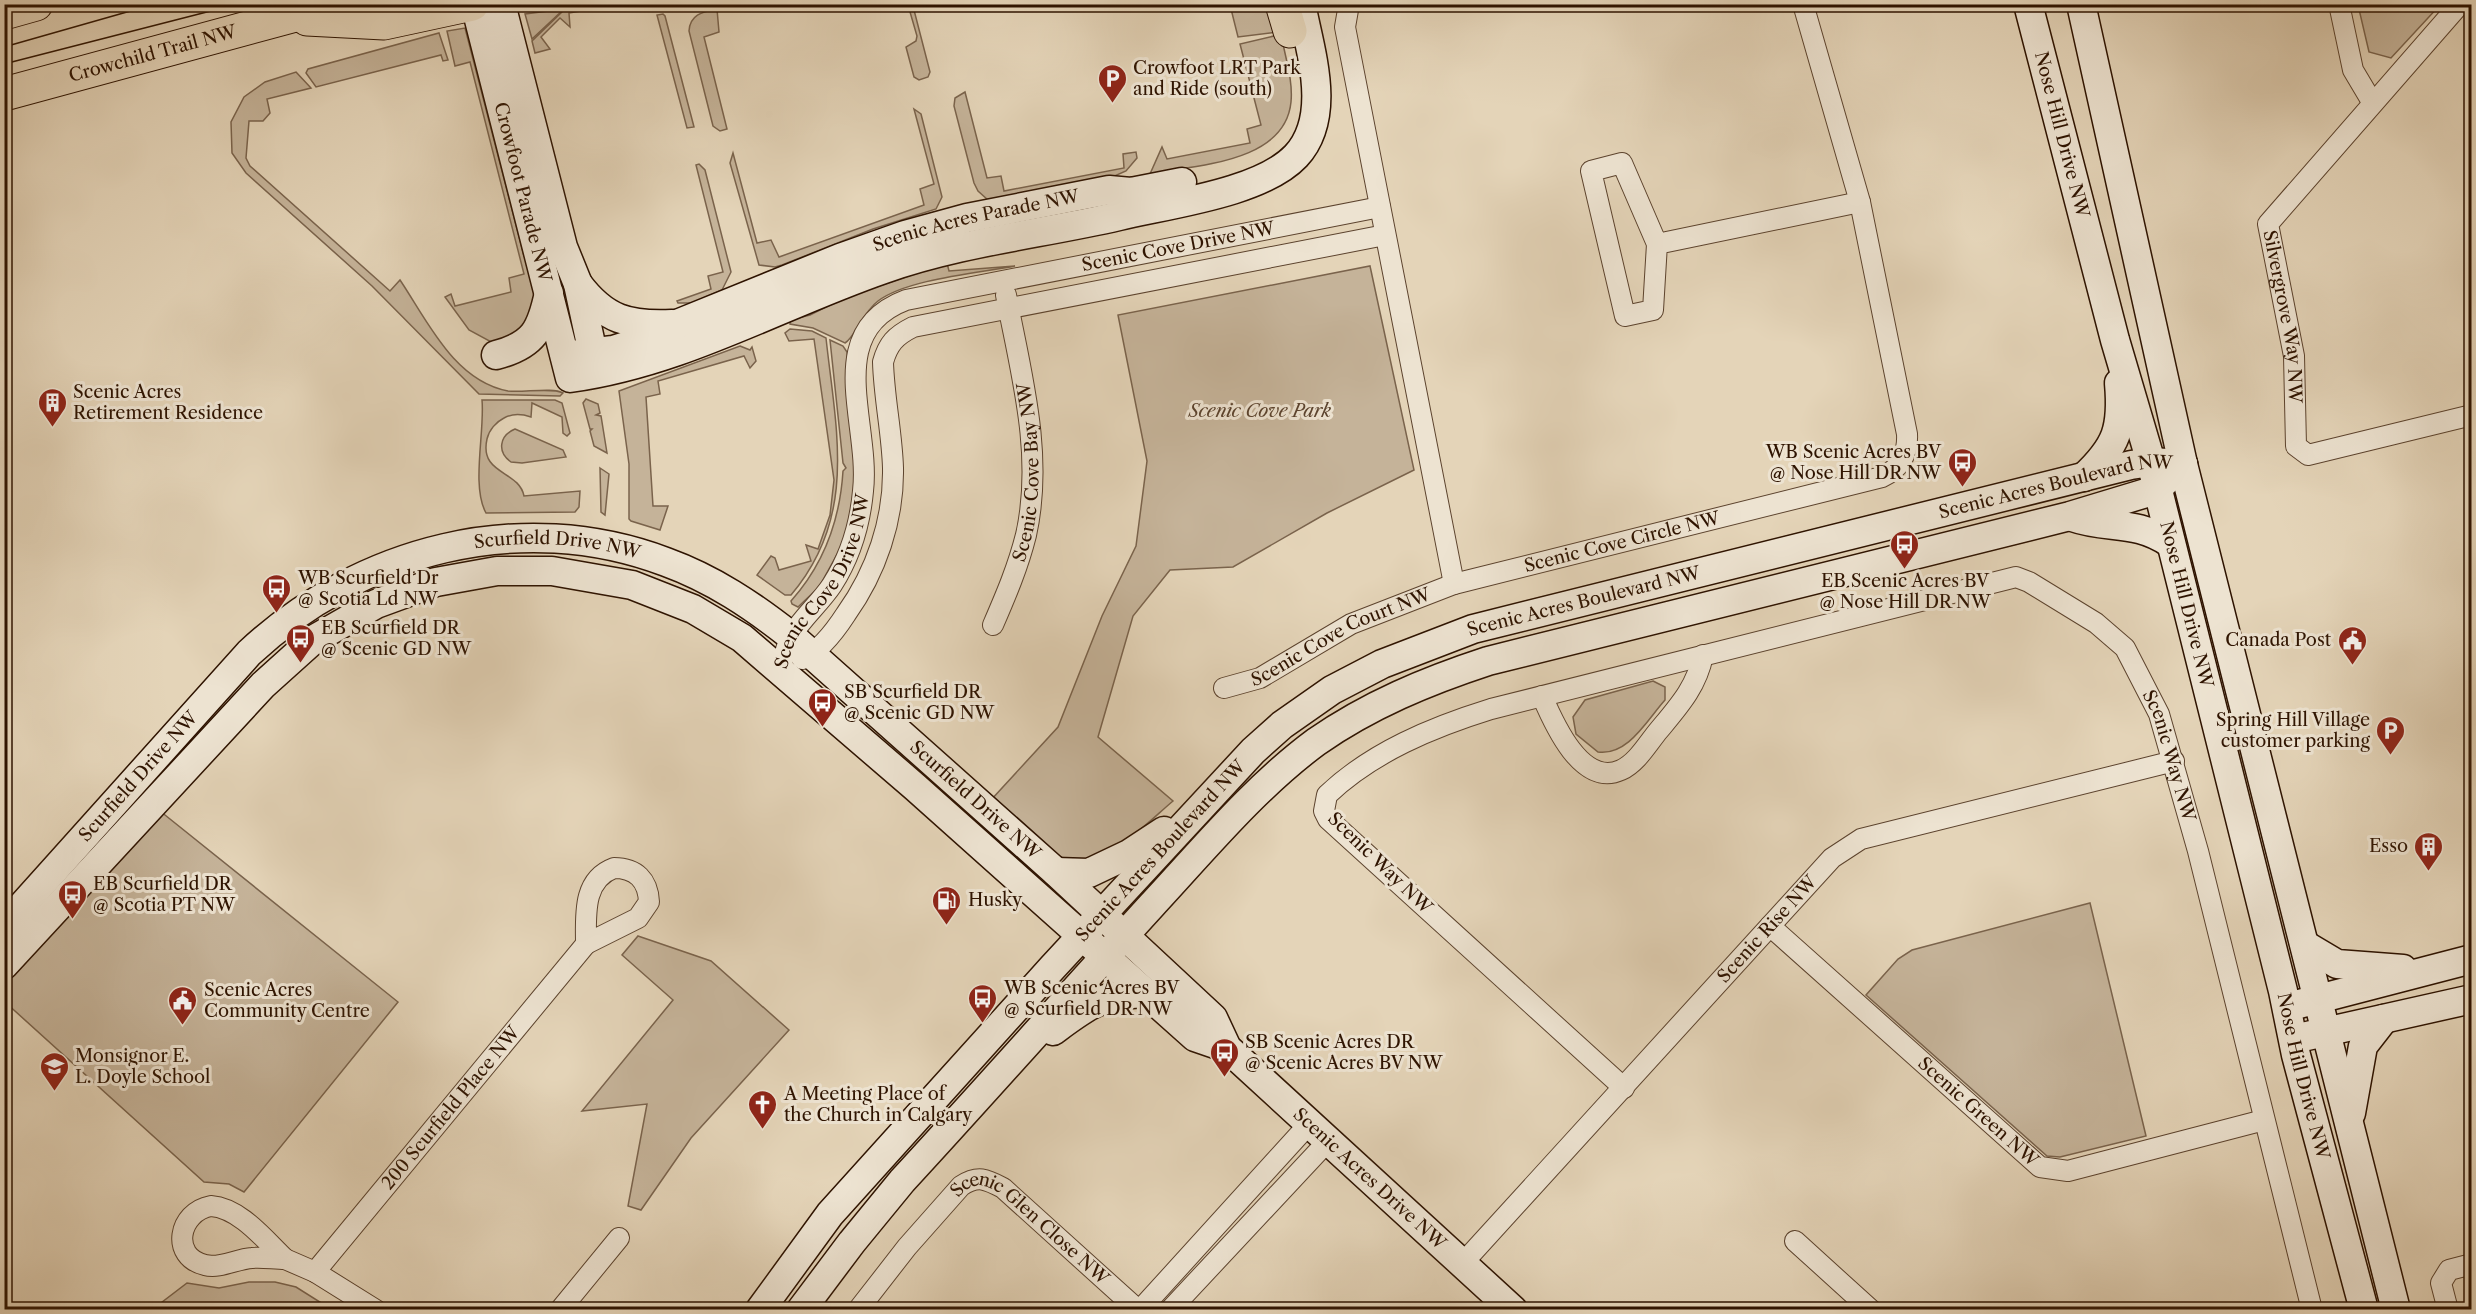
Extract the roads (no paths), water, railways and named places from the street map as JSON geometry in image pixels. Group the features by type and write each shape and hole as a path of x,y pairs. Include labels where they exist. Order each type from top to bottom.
{"highway":[{"path":"4,13 36,4"},
{"name":"Crowchild Trail NW","path":"4,94 336,4"},
{"path":"285,18 384,23 474,4"}],"street":[{"name":"Crowfoot Parade NW","path":"474,4 501,56 563,247 578,284 581,365"},
{"name":"Crowfoot Parade NW","path":"501,4 501,56 549,293 581,365"},
{"path":"1349,4 1345,27 1454,584"},
{"name":"Scenic Cove Circle NW","path":"1454,584 1882,477 1895,470 1907,450 1907,434 1860,202 1803,4"},
{"name":"Nose Hill Drive NW","path":"2028,4 2115,339 2151,462 2156,490 2364,1310"},
{"name":"Nose Hill Drive NW","path":"2081,4 2183,464 2305,945 2316,1000 2396,1310"},
{"path":"2339,4 2353,70 2372,102"},
{"name":"Silvergrove Way NW","path":"2460,4 2372,102 2268,224 2294,356 2296,446 2308,455 2472,415"},
{"path":"581,365 633,367 677,352 843,284 941,250 1090,223 1213,194 1266,178 1298,154 1313,122 1317,95 1291,13"},
{"name":"Scenic Acres Parade NW","path":"581,365 862,249 940,225 1109,190 1131,192 1224,174 1255,164 1279,146 1295,117 1300,88 1291,13"},
{"path":"1622,163 1657,244 1653,310 1625,316 1591,171 1622,163"},
{"path":"1657,244 1860,202"},
{"name":"Scenic Cove Drive NW","path":"780,670 791,636 834,583 854,538 860,515 865,471 855,360 864,331 881,312 906,300 1380,207"},
{"name":"Scenic Cove Drive NW","path":"780,670 812,654 842,621 863,587 880,549 887,523 893,467 883,363 890,342 912,327 1385,235"},
{"name":"Scenic Cove Bay NW","path":"993,625 1014,575 1026,534 1033,482 1029,416 1003,281"},
{"path":"578,284 592,302 618,319 640,325 677,324"},
{"path":"496,355 519,348 529,341 541,324 549,293"},
{"path":"2084,477 2105,458 2116,433 2121,407 2115,339"},
{"name":"Scenic Acres Boulevard NW","path":"760,1310 830,1214 1211,795 1254,751 1332,690 1420,648 1501,622 2084,477 2151,462 2183,464"},
{"name":"Scenic Acres Boulevard NW","path":"801,1310 881,1206 1104,956 1270,781 1317,742 1394,696 1438,677 1488,661 2070,516 2156,490 2183,464"},
{"path":"2070,516 2094,524 2122,524 2143,528 2170,543"},
{"name":"Scurfield Drive NW","path":"4,926 249,653 308,605 346,583 394,562 464,543 525,538 560,539 637,552 716,584 758,610 812,654 1124,935"},
{"name":"Scurfield Drive NW","path":"4,965 280,667 335,625 399,594 436,582 497,571 552,571 632,585 693,609 714,620 742,638 780,670 1104,956"},
{"name":"Scenic Way NW","path":"1624,1088 1337,827 1324,811 1328,795 1371,762 1414,738 1458,719 1702,655 2016,577 2029,582 2096,623 2125,648 2159,714 2174,761 2312,1310"},
{"name":"Scenic Cove Court NW","path":"1224,688 1260,678 1351,624 1454,584"},
{"path":"1542,696 1551,717 1580,761 1595,771 1612,773 1634,760 1682,702 1694,686 1702,655"},
{"path":"187,721 209,744"},
{"name":"Scenic Rise NW","path":"1462,1264 1832,858 1861,839 2174,761"},
{"path":"1056,872 1089,873 1105,866 1152,839 1211,795"},
{"name":"Scenic Green NW","path":"1770,926 2040,1167 2068,1171 2264,1120"},
{"name":"Scenic Acres Drive NW","path":"1124,935 1213,1018 1227,1048 1513,1310"},
{"name":"200 Scurfield Place NW","path":"315,1272 586,944"},
{"path":"2305,945 2337,964 2426,970"},
{"name":"Scenic Acres Drive NW","path":"1104,956 1195,1037 1227,1048"},
{"path":"2286,1006 2472,959"},
{"path":"1026,1043 1048,1035 1103,998 1117,994 1146,993"},
{"path":"2294,1039 2472,999"},
{"path":"2349,1124 2363,1046 2384,1019"},
{"path":"1170,1310 1319,1132"},
{"name":"Scenic Glen Close NW","path":"858,1310 961,1186 972,1179 982,1177 1003,1188 1139,1310 1319,1132"},
{"path":"285,1259 255,1230 219,1207 202,1208 195,1211 183,1228 183,1241 187,1253 205,1265 254,1257 285,1259 315,1272 376,1310"},
{"path":"560,1310 619,1238"},
{"path":"1795,1241 1871,1310"},
{"path":"2448,1310 2441,1282 2449,1270 2472,1264"}],"tram line":[{"path":"4,47 155,4"},
{"path":"4,64 238,4"}],"place":[{"name":"Crowfoot LRT Park and Ride (south)","path":"1112,104"},
{"name":"Scenic Acres Retirement Residence","path":"52,428"},
{"name":"WB Scenic Acres BV @ Nose Hill DR NW","path":"1962,488"},
{"name":"EB Scenic Acres BV @ Nose Hill DR NW","path":"1905,570"},
{"name":"WB Scurfield Dr @ Scotia Ld NW","path":"277,614"},
{"name":"EB Scurfield DR @ Scenic GD NW","path":"300,664"},
{"name":"Canada Post","path":"2352,666"},
{"name":"SB Scurfield DR @ Scenic GD NW","path":"823,728"},
{"name":"Spring Hill Village customer parking","path":"2391,756"},
{"name":"Esso","path":"2429,872"},
{"name":"EB Scurfield DR @ Scotia PT NW","path":"72,920"},
{"name":"Husky","path":"947,926"},
{"name":"WB Scenic Acres BV @ Scurfield DR NW","path":"983,1024"},
{"name":"Scenic Acres Community Centre","path":"183,1026"},
{"name":"SB Scenic Acres DR @ Scenic Acres BV NW","path":"1224,1078"},
{"name":"Monsignor E. L. Doyle School","path":"54,1092"},
{"name":"A Meeting Place of the Church in Calgary","path":"763,1130"}],"park label":[{"name":"Scenic Cove Park","path":"1260,411"}]}
